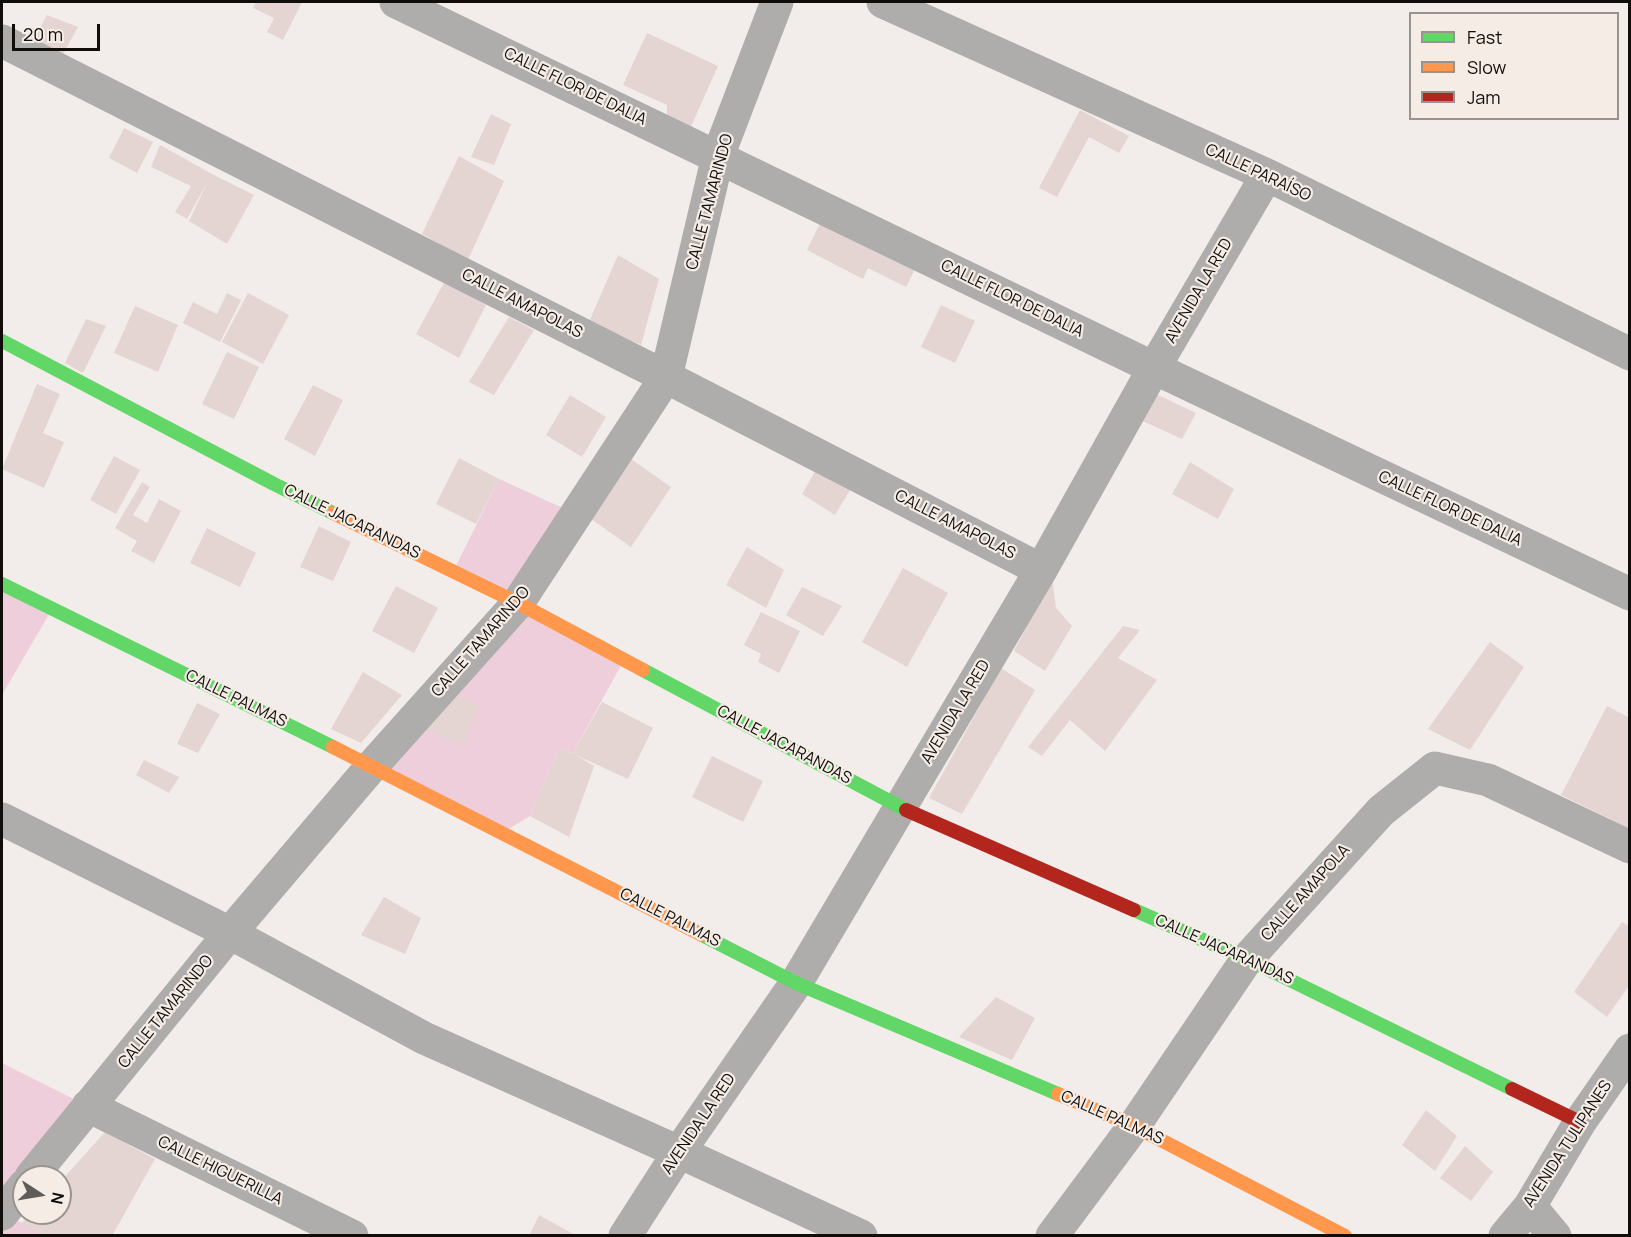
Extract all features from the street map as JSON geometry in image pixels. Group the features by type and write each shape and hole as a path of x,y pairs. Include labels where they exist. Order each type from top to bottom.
{"street":[{"name":"CALLE FLOR DE DALIA","path":"396,2 1154,368 1629,594"},
{"name":"CALLE TAMARINDO","path":"41,1165 230,933 372,766 518,603 666,376 718,156 777,2"},
{"name":"CALLE PARAÍSO","path":"882,2 1266,175 1629,354"},
{"name":"CALLE AMAPOLAS","path":"2,41 666,376 1041,570"},
{"name":"AVENIDA LA RED","path":"626,1236 679,1152 796,983 1041,570 1266,175"},
{"name":"CALLE JACARANDAS","path":"2,341 274,484 518,603 899,807 1247,959 1580,1122"},
{"name":"CALLE PALMAS","path":"2,584 372,766 796,983 1134,1126 1345,1236"},
{"name":"CALLE AMAPOLA","path":"1052,1236 1134,1126 1247,959 1381,811 1435,768 1488,780 1629,847"},
{"path":"2,819 230,933 424,1038 861,1236"},
{"name":"AVENIDA TULIPANES","path":"1505,1236 1530,1206 1580,1122 1629,1050"},
{"name":"CALLE HIGUERILLA","path":"88,1106 352,1236"},
{"path":"2,1214 12,1201"},
{"path":"1530,1206 1555,1236"}],"shaded area":[{"path":"499,479 576,514 518,602 624,660 573,753 559,749 530,816 502,833 372,766 518,603 453,572"},
{"path":"2,584 52,609 2,695"},
{"path":"2,1063 88,1106 41,1165 12,1165 12,1201 3,1212 12,1217 12,1225 25,1225 42,1235 2,1235"}],"building":[{"path":"256,2 302,2 283,40 267,32 274,18 253,8"},
{"path":"47,15 78,27 62,56 32,43"},
{"path":"647,33 718,66 689,131 667,121 667,105 623,85"},
{"path":"1080,110 1129,136 1119,153 1089,137 1057,197 1039,188"},
{"path":"491,114 511,124 494,165 471,157"},
{"path":"124,128 153,142 137,173 109,158"},
{"path":"160,145 254,195 227,244 189,221 208,181 187,219 175,212 191,186 151,167"},
{"path":"459,156 504,181 468,260 422,234"},
{"path":"822,219 916,267 906,287 868,268 863,279 807,250"},
{"path":"618,255 659,279 641,345 589,322"},
{"path":"445,281 486,305 459,358 416,334"},
{"path":"227,293 241,300 220,342 183,323 193,302 217,314"},
{"path":"248,293 289,315 263,364 222,342"},
{"path":"941,305 975,321 955,363 921,347"},
{"path":"135,306 178,325 158,372 114,353"},
{"path":"509,317 534,330 494,395 469,382"},
{"path":"86,319 106,326 83,373 65,363"},
{"path":"227,352 259,367 234,419 202,404"},
{"path":"37,384 60,394 43,433 64,442 44,488 2,469"},
{"path":"313,385 343,400 315,456 284,439"},
{"path":"1154,393 1196,413 1182,439 1138,419"},
{"path":"570,395 606,417 582,457 546,435"},
{"path":"114,456 140,470 116,514 90,500"},
{"path":"459,458 499,479 476,524 436,504"},
{"path":"631,459 671,487 631,547 591,519"},
{"path":"1190,462 1234,489 1218,519 1172,494"},
{"path":"817,468 852,487 835,515 802,494"},
{"path":"142,482 150,487 133,515 147,523 159,499 181,511 154,563 131,551 137,541 115,528"},
{"path":"319,526 351,542 333,581 300,567"},
{"path":"207,528 256,553 240,587 190,563"},
{"path":"747,547 784,570 766,608 726,585"},
{"path":"903,568 948,593 907,667 862,642"},
{"path":"1052,577 1056,608 1072,626 1045,671 1014,651"},
{"path":"396,586 438,608 414,653 372,631"},
{"path":"802,587 842,606 823,636 786,615"},
{"path":"761,612 800,631 779,673 758,662 761,654 744,645"},
{"path":"1123,626 1140,630 1118,658 1157,680 1105,751 1070,720 1042,756 1028,747"},
{"path":"1490,642 1524,667 1470,750 1428,729"},
{"path":"1001,668 1035,690 962,814 929,798"},
{"path":"363,672 402,695 361,743 331,729"},
{"path":"448,692 480,707 463,745 423,729"},
{"path":"602,702 653,728 628,779 576,755 594,766 569,837 530,816 559,749 573,753"},
{"path":"197,703 220,714 198,753 177,744"},
{"path":"1607,706 1630,718 1630,829 1561,795"},
{"path":"712,756 763,781 743,822 692,797"},
{"path":"144,760 179,777 169,793 136,775"},
{"path":"384,897 421,918 405,954 361,935"},
{"path":"1622,922 1630,927 1630,984 1607,1017 1574,992"},
{"path":"996,997 1035,1018 1012,1060 959,1037"},
{"path":"1426,1110 1457,1136 1435,1171 1402,1145"},
{"path":"105,1132 155,1159 112,1236 43,1236 23,1225 72,1225 72,1169"},
{"path":"1465,1146 1493,1172 1471,1201 1440,1178"},
{"path":"539,1215 577,1236 529,1236"}],"traffic: fast":[{"path":"2,341 333,513"},
{"path":"2,584 333,747"},
{"path":"643,670 906,810"},
{"path":"1134,910 1247,959 1512,1089"},
{"path":"702,935 796,983 1058,1094"}],"traffic: slow":[{"path":"333,513 518,603 643,670"},
{"path":"333,747 702,935"},
{"path":"1058,1094 1134,1126 1345,1236"}],"traffic: jam":[{"path":"906,810 1134,910"},
{"path":"1512,1089 1580,1122"}]}
